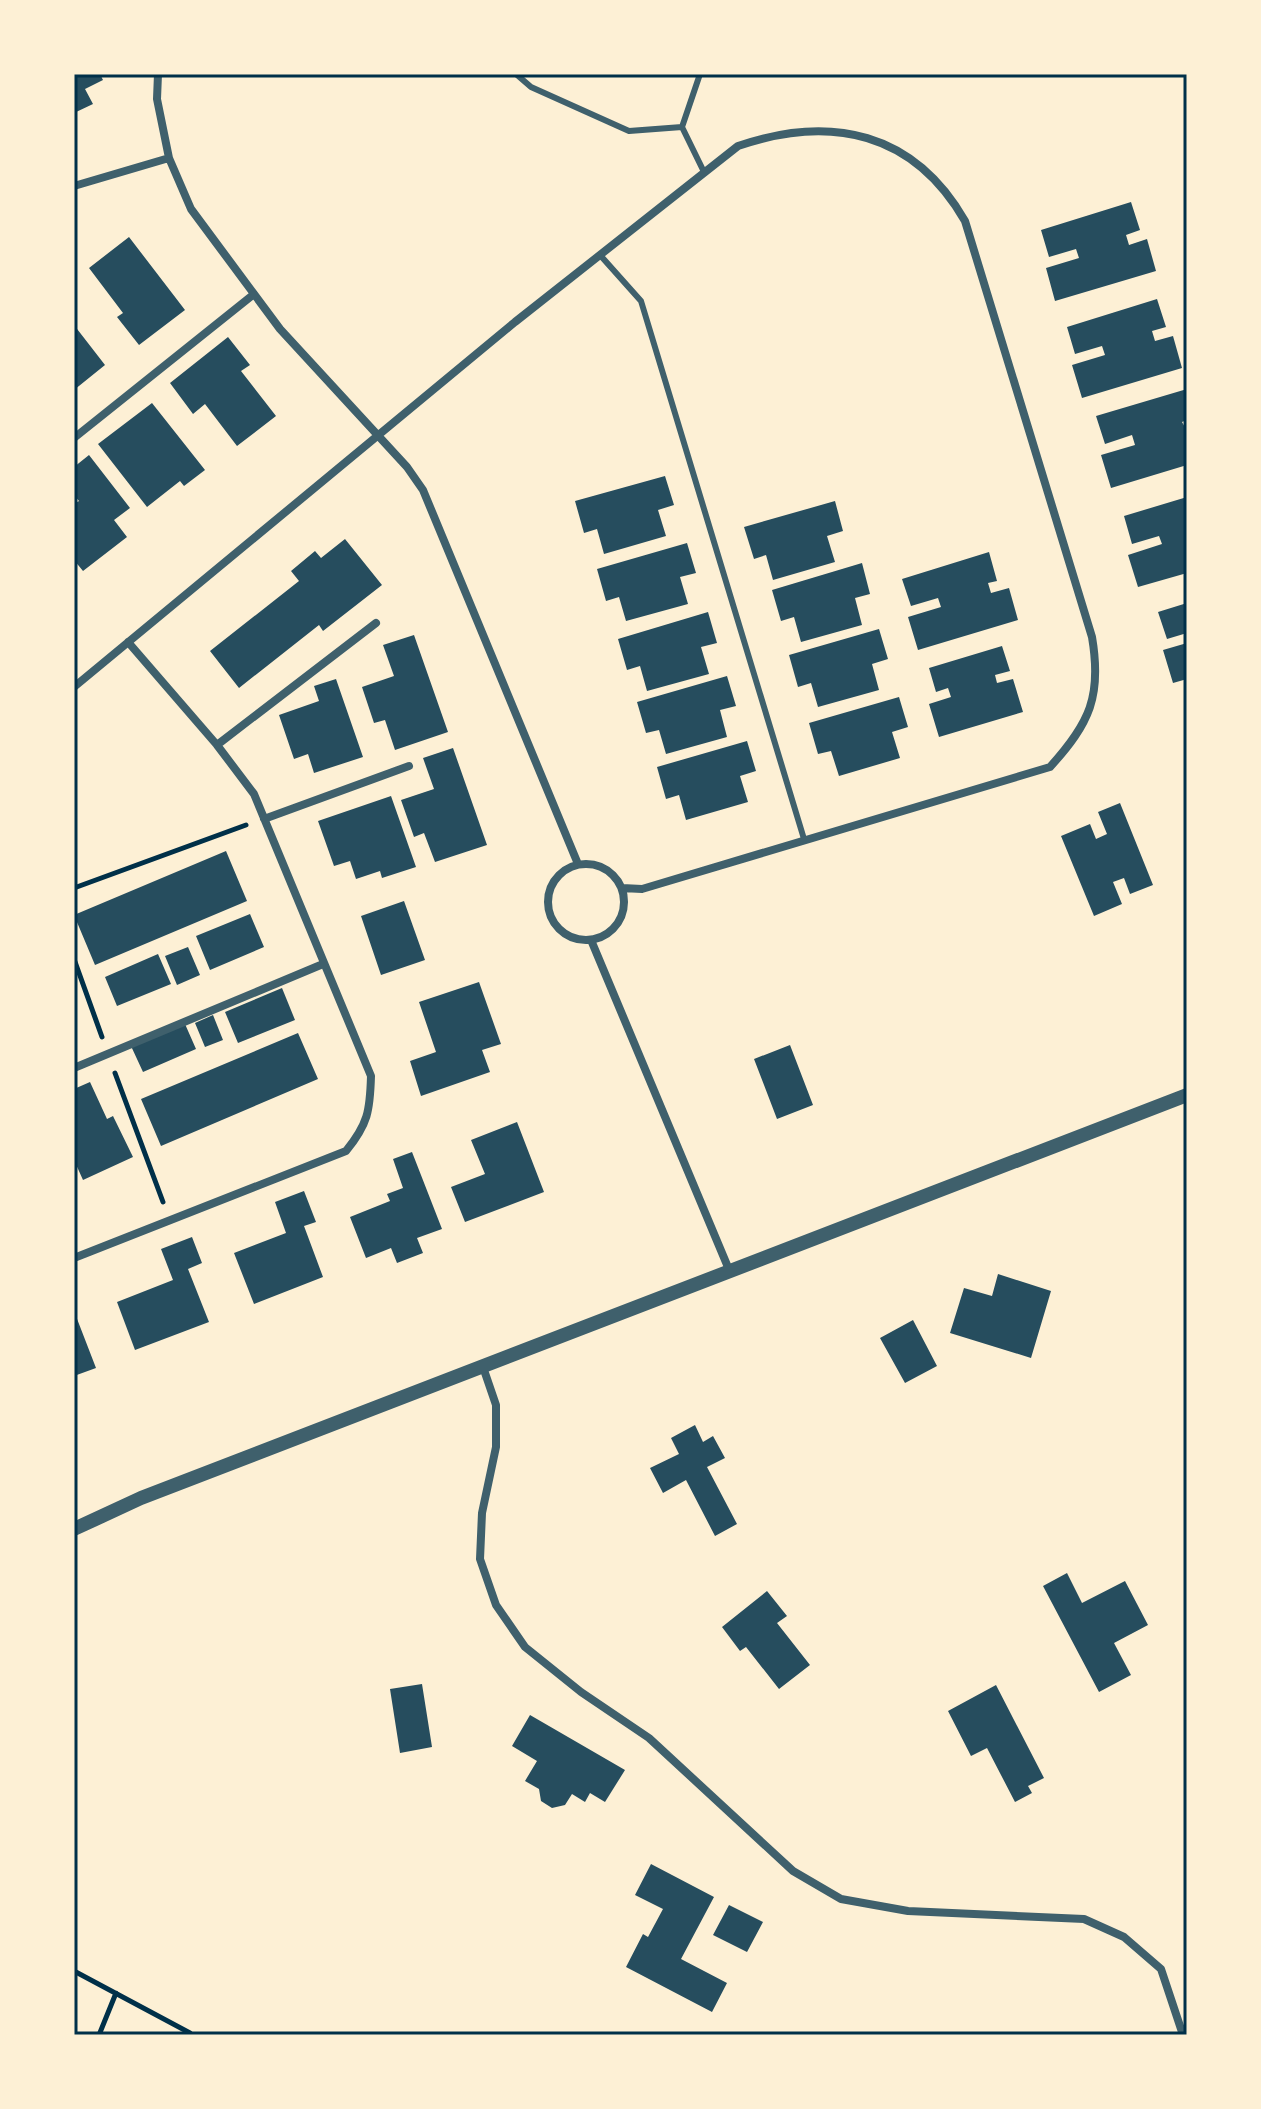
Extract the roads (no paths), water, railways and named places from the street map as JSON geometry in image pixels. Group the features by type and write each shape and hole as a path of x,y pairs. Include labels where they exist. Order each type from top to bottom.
{"street":[{"path":"158,74 157,99 169,158 191,209 280,329 423,490 578,864"},
{"path":"74,687 600,255 738,146 772,134 807,129 841,131 872,138 904,155 948,193 965,221 1092,637 1098,670 1092,709 1072,742 1050,767 642,889 622,888"},
{"path":"74,186 169,158"},
{"path":"74,438 254,294"},
{"path":"217,745 376,623"},
{"path":"74,1258 346,1151 366,1127 371,1076 254,794 217,745 128,642"},
{"path":"264,819 409,766"},
{"path":"578,864 604,868 622,888 622,916 615,928 591,940 565,935 549,915 549,888 566,869 578,864"},
{"path":"591,940 730,1273"},
{"path":"74,1068 323,964"},
{"path":"74,1529 141,1498 1187,1095"},
{"path":"483,1367 496,1405 496,1447 482,1513 480,1559 496,1605 525,1647 581,1692 649,1738 793,1871 841,1899 908,1911 1084,1919 1124,1937 1161,1969 1183,2035"}],"lane":[{"path":"516,74 531,87 629,131 682,127"},
{"path":"700,74 682,127 704,172"},
{"path":"600,255 641,301 804,839"}]}
